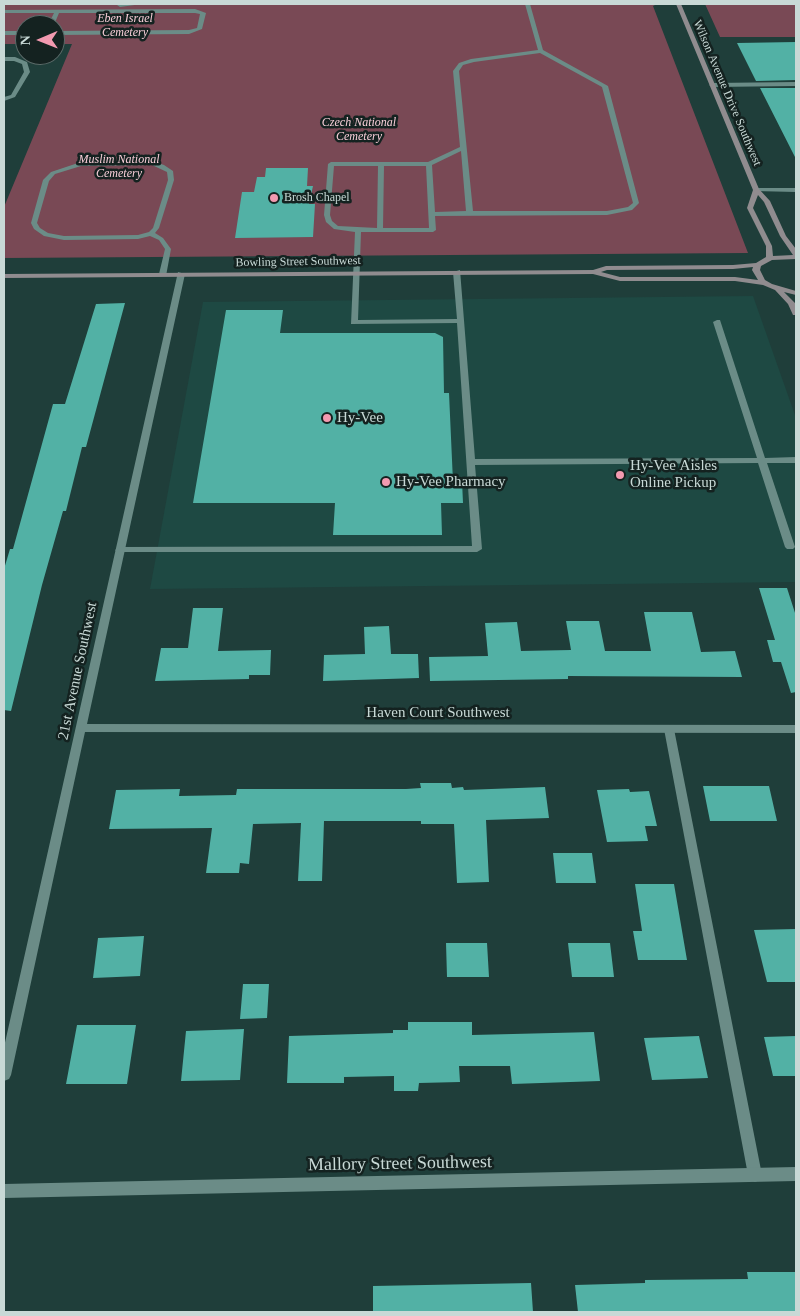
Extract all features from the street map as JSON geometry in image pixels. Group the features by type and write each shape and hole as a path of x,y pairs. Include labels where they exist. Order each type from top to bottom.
{"main road":[{"name":"Wilson Avenue Drive Southwest","path":"678,4 756,190 767,201 786,242 796,255"},
{"path":"756,190 750,208 769,246 770,258"},
{"path":"796,255 770,258 758,265 757,276 778,290 791,303 796,314"},
{"name":"Bowling Street Southwest","path":"593,272 606,268 732,268 758,265"},
{"name":"Bowling Street Southwest","path":"4,276 356,272 593,272 620,279 735,279 765,283"},
{"path":"778,290 796,293"}],"street":[{"path":"4,6 139,4"},
{"path":"527,4 541,51"},
{"path":"4,12 195,11 203,13 198,29 190,32 65,33"},
{"path":"432,214 470,214 607,213 630,209 636,203 605,86 541,51 473,60 461,64 456,71 470,214"},
{"path":"4,59 15,59 25,63 27,72 13,96 4,99"},
{"path":"712,85 796,84"},
{"path":"429,164 433,230 358,230 336,228 329,222 327,215 331,164 429,164 448,157 463,148"},
{"path":"151,234 156,228 171,180 170,171 162,166 152,163 81,164 53,173 46,180 34,223 37,229 46,235 64,238 138,237 151,234 161,239 168,249 163,274"},
{"path":"380,230 381,164"},
{"path":"756,190 796,190"},
{"path":"358,230 354,322 460,321"},
{"path":"120,550 477,549 457,272"},
{"name":"21st Avenue Southwest","path":"4,1075 181,274"},
{"path":"717,322 790,547"},
{"path":"471,462 796,460"},
{"name":"Haven Court Southwest","path":"81,728 796,729"},
{"path":"669,729 755,1174"},
{"name":"Mallory Street Southwest","path":"4,1191 796,1174"}],"shaded area":[{"path":"753,296 796,418 796,582 150,589 203,302"}],"green space":[{"name":"Czech National Cemetery","path":"4,4 657,4 653,6 748,253 4,258 4,207 63,65 65,65 72,44 65,44 65,15 15,15 15,44 4,44"},
{"path":"705,4 796,4 796,37 720,37"}],"building":[{"path":"796,42 796,80 756,81 737,43"},
{"path":"760,88 796,88 796,159"},
{"name":"Brosh Chapel","path":"266,168 308,168 307,186 313,186 309,204 315,204 313,237 235,238 242,192 254,192 257,177 265,177"},
{"path":"125,303 86,447 82,447 66,511 63,511 42,585 11,711 4,710 4,569 10,549 13,549 53,404 65,404 96,304"},
{"name":"Hy-Vee","path":"226,310 283,310 280,333 435,333 443,337 444,393 449,393 453,482 462,481 463,503 441,503 442,535 333,535 335,503 193,503"},
{"path":"759,588 787,588 796,616 796,692 791,693 781,662 773,662 767,640 775,640"},
{"path":"193,608 223,608 218,651 271,650 270,675 249,675 249,679 155,681 161,648 188,648"},
{"path":"644,612 692,612 701,652 735,651 742,677 568,676 568,679 430,681 429,657 488,656 485,623 517,622 521,651 571,650 566,621 599,621 605,651 651,651"},
{"path":"389,626 391,654 418,654 419,678 323,681 324,655 365,654 364,627"},
{"path":"420,783 451,783 452,788 463,787 464,790 545,787 549,818 486,820 489,882 457,883 454,824 421,824 421,821 324,821 322,881 298,881 301,823 253,824 249,864 240,863 239,873 206,873 212,828 109,829 116,790 180,789 179,796 236,795 237,789 406,789 421,788"},
{"path":"703,786 769,786 777,821 710,821"},
{"path":"629,789 630,792 649,791 657,826 645,826 648,841 607,842 597,790"},
{"path":"553,853 592,853 596,883 556,883"},
{"path":"635,884 674,884 687,960 638,960 633,931 642,931"},
{"path":"796,929 796,982 767,982 754,930"},
{"path":"144,936 140,976 93,978 98,938"},
{"path":"446,943 487,943 489,977 447,977"},
{"path":"568,943 610,943 614,977 572,977"},
{"path":"243,984 269,984 267,1018 240,1019"},
{"path":"408,1022 472,1022 472,1035 594,1032 600,1081 512,1084 510,1066 459,1066 460,1082 419,1083 418,1091 394,1091 394,1076 344,1077 344,1083 287,1083 289,1036 393,1033 393,1030 408,1030"},
{"path":"77,1025 136,1025 127,1084 66,1084"},
{"path":"244,1029 240,1080 181,1081 186,1031"},
{"path":"699,1036 708,1078 652,1080 644,1038"},
{"path":"796,1036 796,1076 773,1076 764,1037"},
{"path":"747,1272 796,1272 796,1312 578,1312 575,1285 645,1283 645,1280 748,1279"},
{"path":"531,1283 533,1312 373,1312 373,1286"}],"place":[{"name":"Brosh Chapel","path":"274,198"},
{"name":"Hy-Vee","path":"327,418"},
{"name":"Hy-Vee Aisles Online Pickup","path":"620,475"},
{"name":"Hy-Vee Pharmacy","path":"386,482"}],"park label":[{"name":"Eben Israel Cemetery","path":"125,26"},
{"name":"Muslim National Cemetery","path":"119,167"}]}
